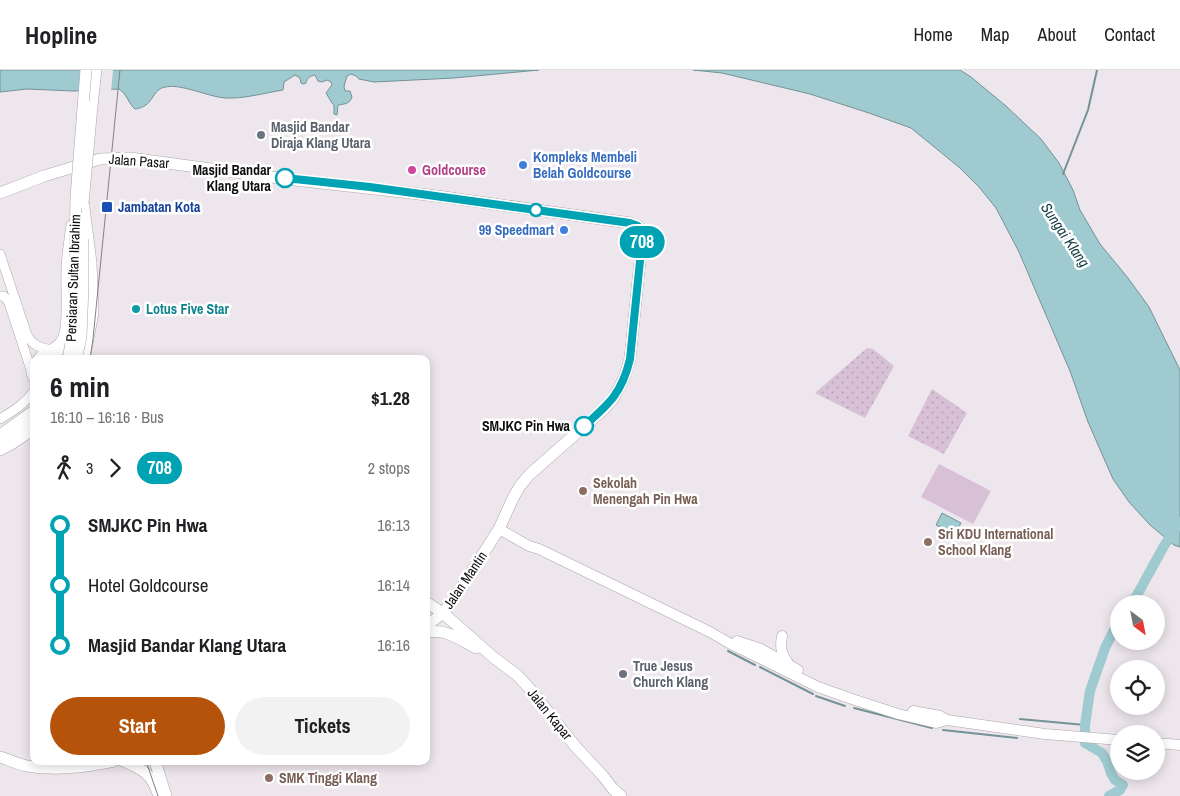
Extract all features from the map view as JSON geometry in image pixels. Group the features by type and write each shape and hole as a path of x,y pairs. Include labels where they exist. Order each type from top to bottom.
{"highway":[{"path":"85,355 93,313 90,263 79,199 86,70"},
{"path":"43,355 59,345 66,328 67,272 79,199 96,70"},
{"name":"Jalan Pasar","path":"0,192 100,159 130,158 455,198 630,223 638,226"},
{"name":"Persiaran Sultan Ibrahim","path":"69,355 74,320 79,199"},
{"name":"Persiaran Sultan Ibrahim","path":"77,355 81,337 83,286 79,199"},
{"name":"Jalan Mantin","path":"430,623 443,613 465,583 500,527 513,498 524,481 604,409 622,384 630,359 642,241 642,233 638,226"},
{"path":"52,350 62,350 71,355"},
{"path":"0,435 30,414"},
{"path":"0,444 30,424"},
{"name":"Jalan Kapar","path":"430,605 443,613 493,657 517,675 575,746 621,796"},
{"name":"Jalan Kapar","path":"430,632 444,632 459,638 493,657"},
{"path":"0,757 26,766 46,768 97,765"},
{"path":"132,765 146,773 159,796"},
{"path":"156,765 166,796"},
{"name":"Jalan Kapar","path":"603,776 630,796"}],"main road":[{"path":"0,254 29,340 36,345 52,350"},
{"path":"11,287 8,293 2,296 9,303 30,364"},
{"path":"0,419 20,406 30,396"},
{"path":"0,451 30,433"},
{"path":"500,527 533,543 539,549 818,687 898,714 936,723 947,720"},
{"path":"710,632 761,649 821,682 901,708 940,716 947,720 1045,734 1110,739"},
{"path":"782,636 781,650 790,666"},
{"path":"1165,744 1180,745"}],"shaded area":[{"path":"867,348 873,349 894,366 865,418 815,393"},
{"path":"932,389 967,413 944,454 908,436"},
{"path":"939,464 991,491 973,524 921,497"}],"water":[{"path":"0,70 539,70 454,78 374,82 359,79 351,74 347,76 344,86 345,91 350,91 352,97 345,104 338,105 337,115 334,114 334,105 326,93 332,85 331,82 327,80 318,81 315,75 303,84 300,78 295,75 284,82 283,90 239,98 218,97 186,88 165,87 157,91 146,105 135,109 119,89 73,91 27,89 0,92"},
{"name":"Sungai Klang","path":"693,70 960,70 1006,106 1041,139 1059,163 1073,190 1080,210 1100,244 1149,307 1180,370 1180,547 1174,545 1150,525 1129,502 1113,479 1088,422 1070,371 1019,252 996,208 960,168 911,128 810,94 722,73"},
{"path":"942,513 961,523 955,534 936,525"}],"pier":[{"path":"82,70 113,70 111,92 80,93"}],"waterway":[{"path":"1063,174 1088,110 1097,70"},
{"path":"1137,595 1164,546 1180,522"},
{"path":"1109,796 1120,790 1123,785 1115,780 1102,753 1085,743 1085,725 1090,691 1110,638"},
{"path":"728,651 755,665"},
{"path":"760,667 813,694"},
{"path":"816,696 845,706"},
{"path":"854,708 932,728"},
{"path":"1020,719 1085,725"},
{"path":"943,730 1017,738"}],"tram line":[{"path":"91,355 120,70"},
{"path":"147,765 158,796"}],"bus line":[{"name":"708","path":"285,178 455,198 630,223 638,226 642,233 642,241 630,359 624,378 613,399 584,426"}],"place":[{"name":"Masjid Bandar Diraja Klang Utara","path":"261,135"},
{"name":"Kompleks Membeli Belah Goldcourse","path":"523,165"},
{"name":"Goldcourse","path":"412,170"},
{"name":"Masjid Bandar Klang Utara","path":"285,178"},
{"name":"Jambatan Kota","path":"107,207"},
{"name":"99 Speedmart","path":"564,230"},
{"name":"Lotus Five Star","path":"136,309"},
{"name":"SMJKC Pin Hwa","path":"584,426"},
{"name":"Sekolah Menengah Pin Hwa","path":"583,491"},
{"name":"Sri KDU International School Klang","path":"928,542"},
{"name":"True Jesus Church Klang","path":"623,674"},
{"name":"SMK Tinggi Klang","path":"269,778"}]}
